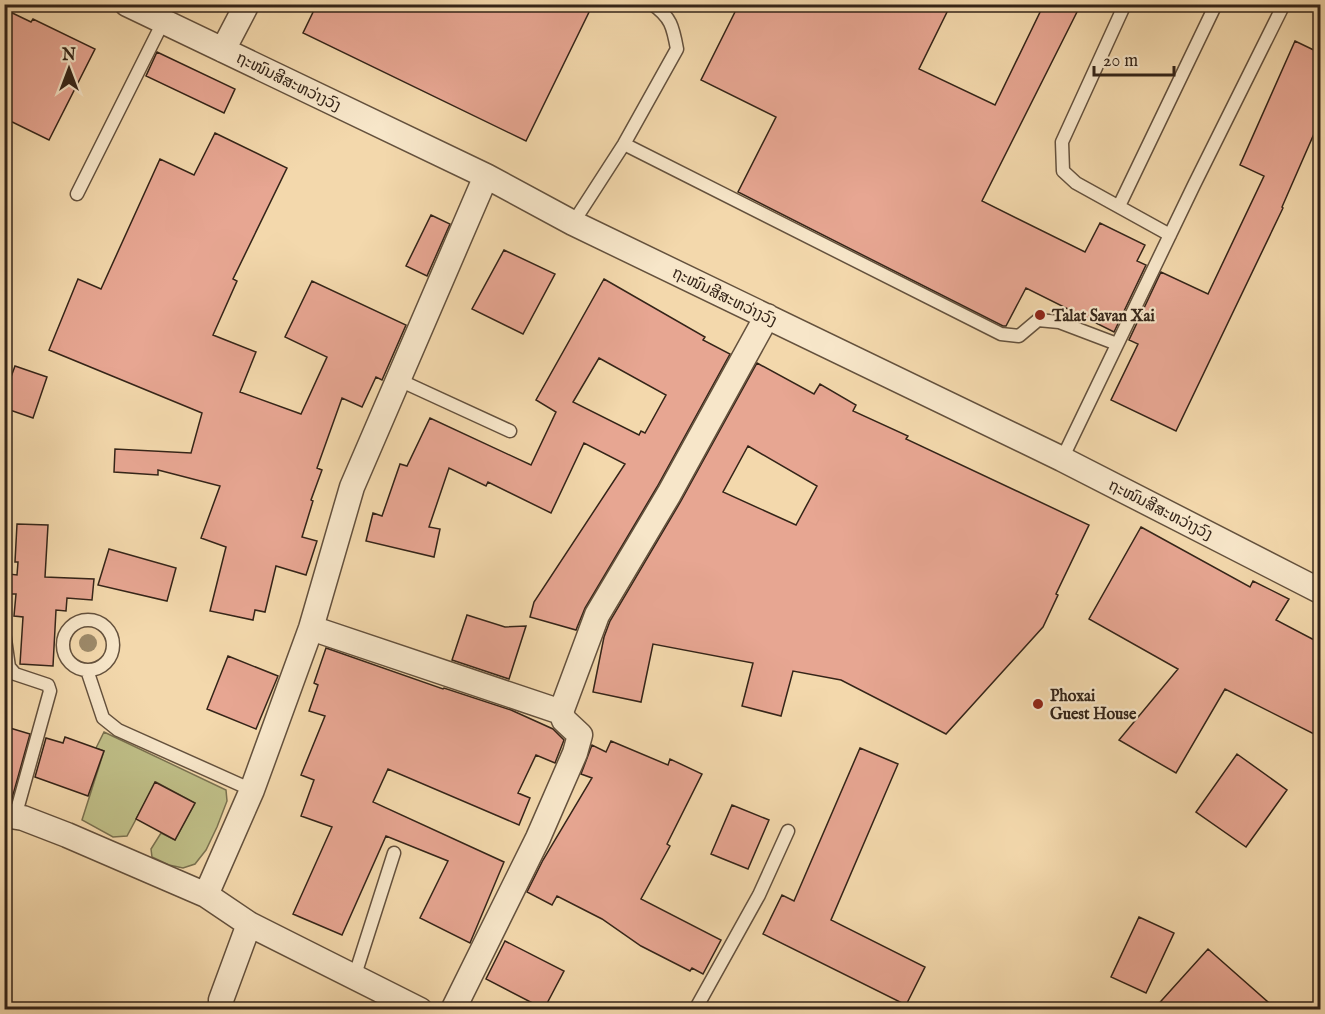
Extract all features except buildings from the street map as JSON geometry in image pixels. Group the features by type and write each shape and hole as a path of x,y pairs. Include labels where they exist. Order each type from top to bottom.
{"street":[{"name":"ຖະໜົນສີສະຫວ່າງວົງ","path":"127,4 486,176 573,223 1062,459 1320,591"},
{"path":"223,50 247,4"},
{"path":"206,895 252,790 311,628 352,487 486,176"},
{"path":"453,1010 538,838 575,753 580,735 564,720 561,712 597,615 669,494 767,316"},
{"path":"311,628 561,712"},
{"path":"10,816 67,835 206,895 249,924 420,1010"},
{"path":"221,1010 221,1000 249,924"}],"lane":[{"path":"573,223 624,144 677,49 665,14 652,4"},
{"path":"1125,4 1062,142 1063,171 1076,183 1170,235"},
{"path":"1119,207 1216,4"},
{"path":"1062,459 1284,4"},
{"path":"77,194 163,22"},
{"path":"624,144 1001,334 1019,336 1038,320 1059,322 1117,344"},
{"path":"399,380 510,431"},
{"path":"92,620 100,623 111,635 112,651 103,664 87,670 79,669 66,658 63,642 70,627 77,622 92,620"},
{"path":"4,632 9,667 15,674 48,685 50,692 10,816"},
{"path":"87,670 103,718 118,730 252,790"},
{"path":"695,1010 759,895 788,831"},
{"path":"354,978 394,853"}],"shaded area":[{"path":"104,732 226,790 227,801 217,827 206,850 195,864 183,868 169,865 152,857 151,849 161,833 175,840 195,803 156,782 127,836 113,837 82,820 104,751 96,748"}],"place":[{"name":"Talat Savan Xai","path":"1040,315"},
{"name":"Phoxai Guest House","path":"1038,704"}]}
